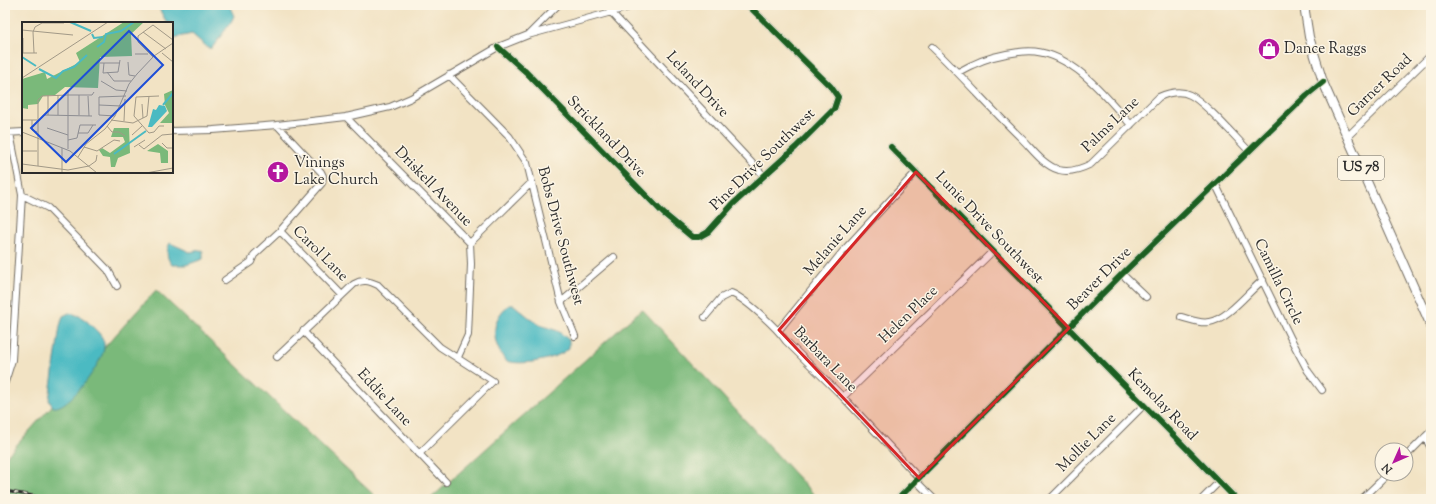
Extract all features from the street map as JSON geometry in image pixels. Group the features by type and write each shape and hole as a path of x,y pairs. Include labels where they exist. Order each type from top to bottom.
{"main road":[{"name":"US 78","path":"1304,5 1309,36 1323,82 1431,326"}],"street":[{"path":"528,35 558,5"},
{"path":"173,131 213,130 277,125 346,117 390,107 498,47 528,35 637,5"},
{"name":"Pine Drive Southwest","path":"699,237 708,232 733,204 834,108 838,96 748,5"},
{"name":"Leland Drive","path":"611,12 764,176"},
{"name":"Strickland Drive","path":"498,47 526,72 661,212 692,238 699,237"},
{"name":"Palms Lane","path":"932,47 958,72 997,115 1039,157 1058,170 1066,172 1077,170 1091,164 1159,97 1168,93 1177,92 1190,95 1209,111 1249,151"},
{"path":"958,72 972,65 1020,52 1051,55 1063,60 1076,69 1131,125"},
{"name":"Garner Road","path":"1347,136 1431,55"},
{"name":"Bobs Drive Southwest","path":"449,75 510,136 527,163 562,302 575,336"},
{"name":"Beaver Drive","path":"898,499 1122,274 1307,95 1323,82"},
{"name":"Driskell Avenue","path":"346,117 470,243 471,264 468,335 458,358"},
{"path":"225,280 251,262 254,255 280,231 320,186 323,176 277,125"},
{"path":"5,382 12,360 22,195 8,133 22,132"},
{"name":"Lunie Drive Southwest","path":"890,147 1069,328"},
{"name":"Melanie Lane","path":"779,330 844,250 916,172"},
{"path":"470,243 532,182"},
{"name":"Camilla Circle","path":"1215,183 1291,339 1308,371 1322,390"},
{"path":"22,195 48,208 108,270 117,286"},
{"name":"Carol Lane","path":"280,231 342,295"},
{"name":"Helen Place","path":"843,398 993,251"},
{"path":"562,302 614,257"},
{"path":"1122,274 1146,297"},
{"path":"277,357 342,295 361,280 369,281 378,285 440,347 493,381 419,454"},
{"path":"1181,317 1202,322 1215,320 1229,311 1263,280"},
{"name":"Barbara Lane","path":"705,317 721,298 731,293 743,300 779,330 786,341 843,398 934,499"},
{"name":"Kemolay Road","path":"1069,328 1236,499"},
{"name":"Eddie Lane","path":"303,331 446,482"},
{"name":"Mollie Lane","path":"1050,499 1144,405"},
{"path":"1414,448 1431,431"},
{"path":"1425,438 1431,448"},
{"path":"1202,499 1219,482"},
{"path":"1362,499 1380,482"}],"highlighted area":[{"path":"916,172 1069,328 919,478 779,330"}],"green space":[{"path":"156,290 378,499 5,499 5,458"},
{"path":"642,309 818,499 430,499"}],"water":[{"path":"157,5 229,5 234,16 212,48 208,48 192,34 173,38 173,22 166,22"},
{"path":"170,243 190,252 201,250 203,251 203,259 186,265 172,265 167,254"},
{"path":"509,305 514,305 540,325 558,331 569,340 569,348 556,356 539,361 521,363 506,361 498,347 495,332 498,318"},
{"path":"69,313 85,319 101,335 104,347 98,363 84,384 67,401 59,406 53,407 49,400 60,326 63,316"}],"railway":[{"path":"5,491 51,499"}],"cycle path":[{"path":"498,47 526,72 663,213 692,237 699,237 708,232 733,204 796,147 834,109 838,97 831,87 748,5"},
{"path":"898,499 1122,274 1307,95 1323,82"},
{"path":"891,147 1236,499"}],"place":[{"name":"Dance Raggs","path":"1269,49"},
{"name":"Vinings Lake Church","path":"278,172"}]}
